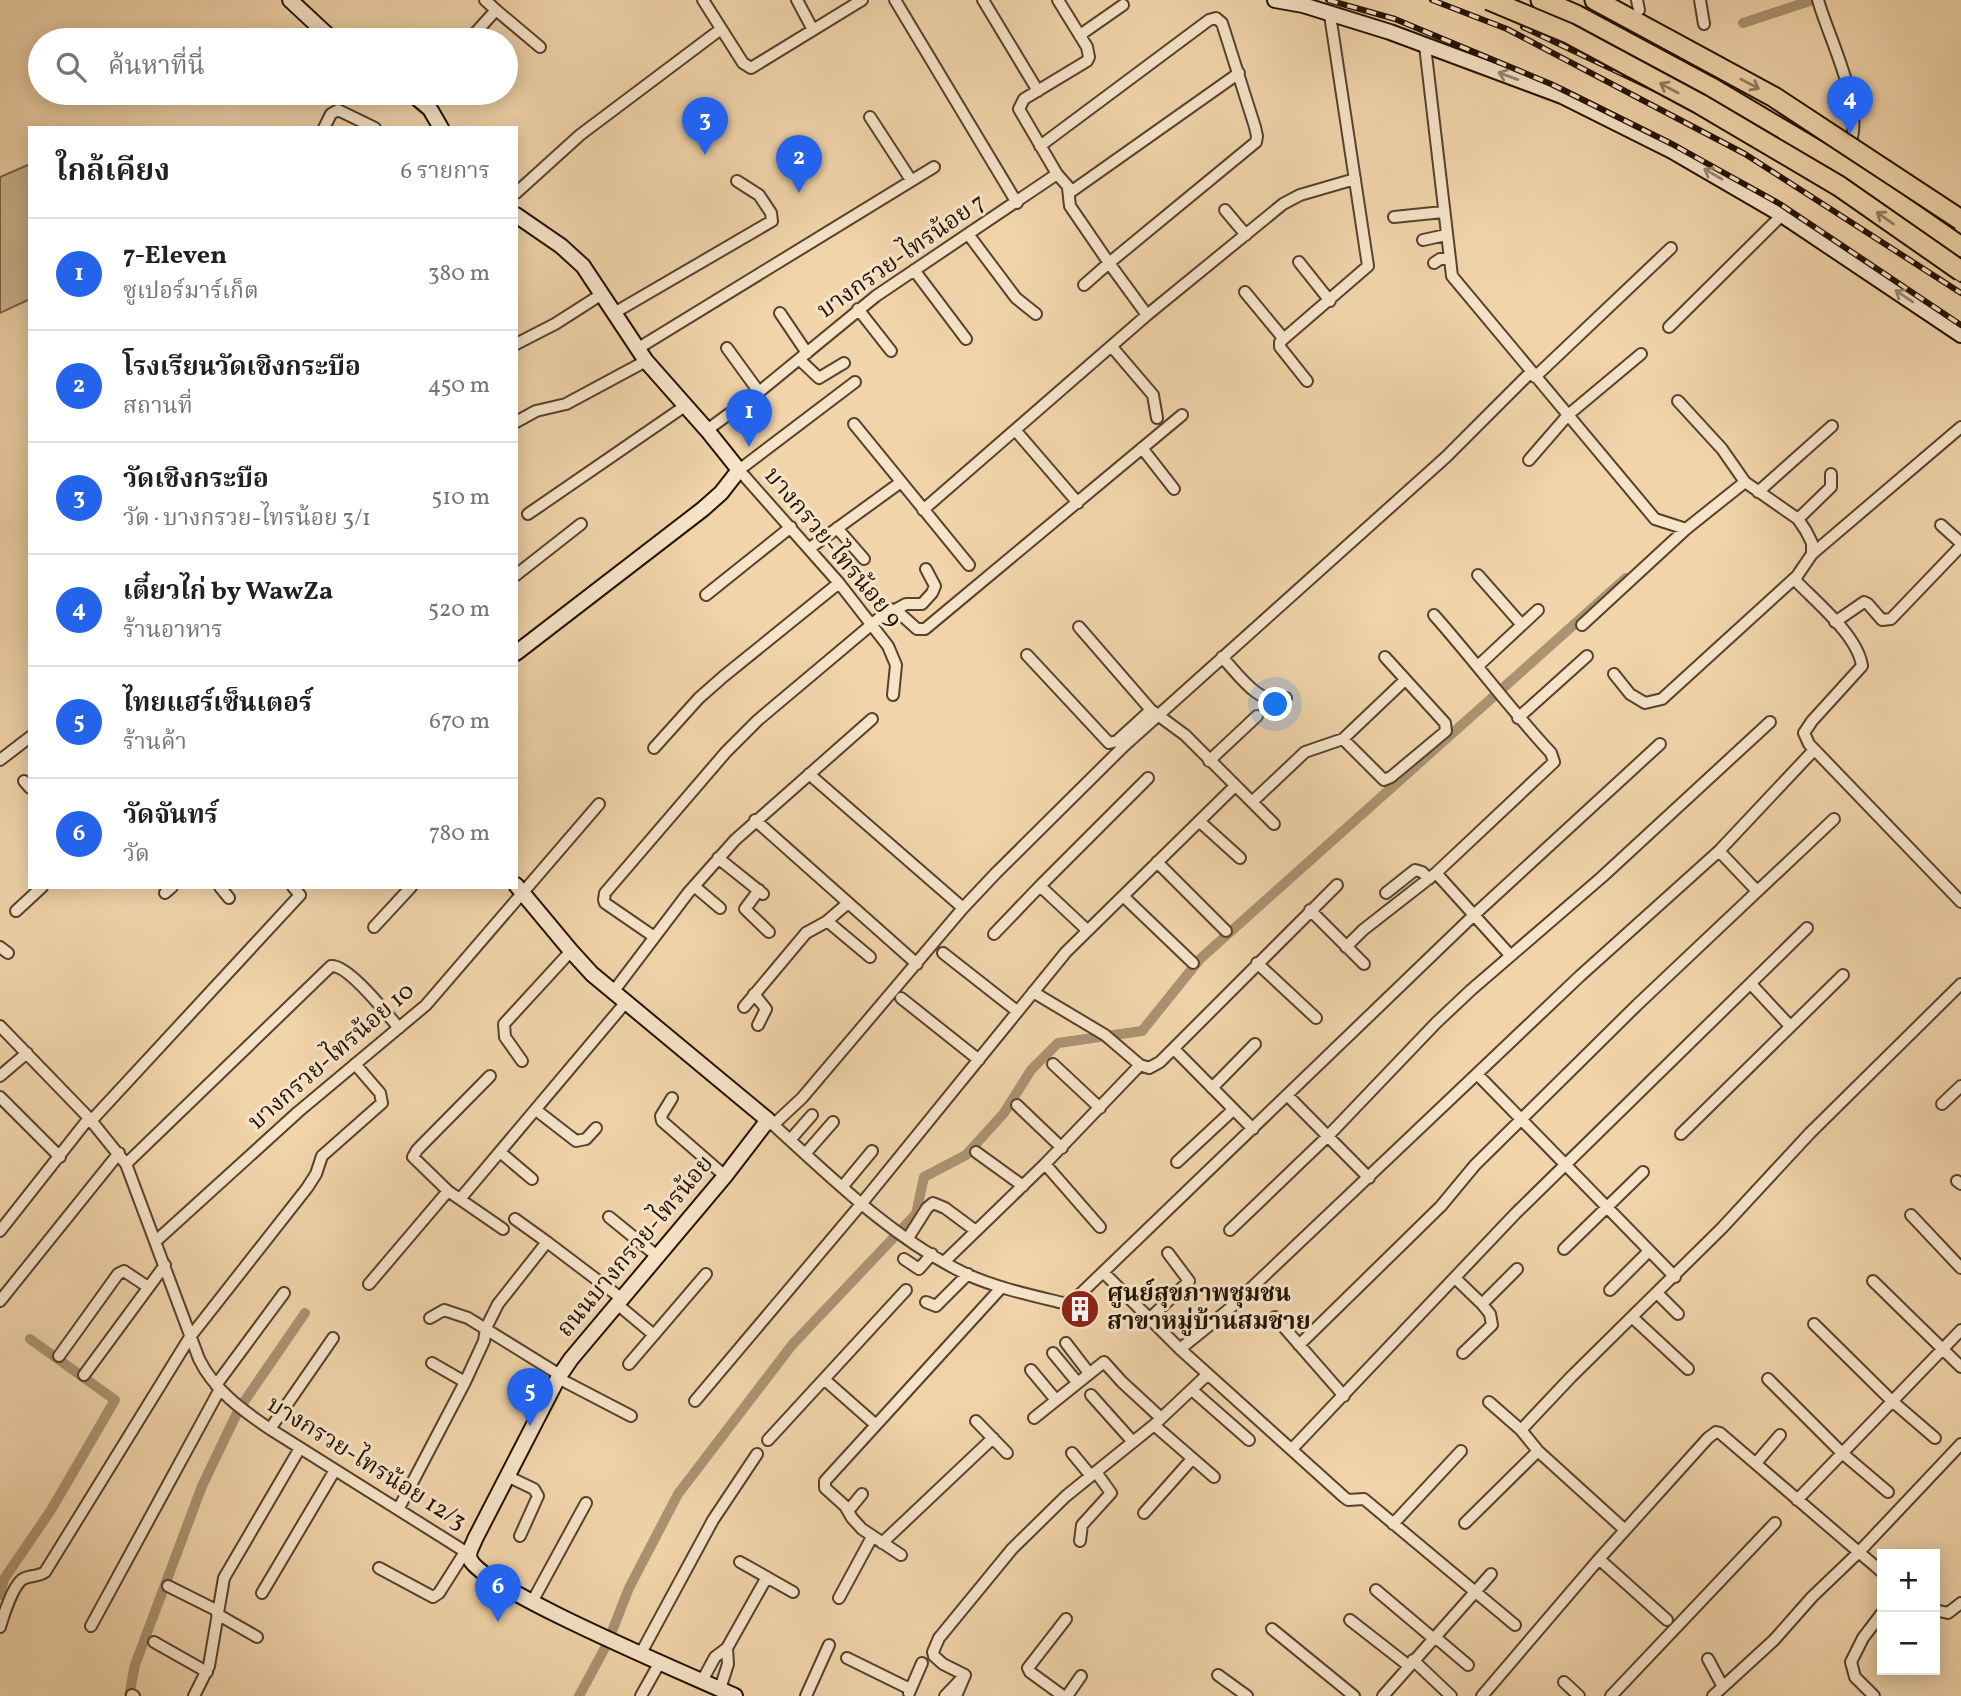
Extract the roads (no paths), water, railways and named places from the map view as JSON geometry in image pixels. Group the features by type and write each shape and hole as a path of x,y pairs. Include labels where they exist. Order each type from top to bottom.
{"highway":[{"path":"1489,0 1568,33 1700,104 1839,186 1961,271"},
{"path":"1541,0 1576,15 1733,101 1850,170 1961,247"},
{"path":"1595,0 1774,97 1961,220"}],"main road":[{"path":"290,0 320,28"},
{"path":"1275,0 1303,5 1390,32 1562,96 1672,151 1782,215 1961,335"},
{"path":"1563,0 1841,159 1961,241"},
{"path":"427,105 440,126"},
{"path":"518,651 722,493 739,470 641,355 574,256 519,220"},
{"path":"519,889 571,951 613,992 774,1126"},
{"name":"ถนนบางกรวย-ไทรน้อย","path":"467,1553 559,1377 619,1301 725,1176 774,1126"},
{"path":"467,1553 473,1564 488,1577 532,1602 735,1696"}],"street":[{"path":"485,0 517,28"},
{"path":"703,0 743,63 751,68 862,0"},
{"path":"797,0 813,30"},
{"path":"895,0 1017,203"},
{"path":"983,0 1038,90"},
{"path":"1058,0 1089,52 1087,61 1024,99 1019,109 1057,174 1072,191 1239,73"},
{"path":"1700,0 1704,24"},
{"path":"1819,3 1844,77 1854,123 1851,142 1841,159"},
{"path":"1080,35 1123,5"},
{"path":"480,28 496,10"},
{"path":"1307,381 1280,347 1280,342 1368,266 1330,15"},
{"path":"1040,146 1209,20 1216,18 1222,23 1255,127 1256,142 1084,285"},
{"path":"518,28 540,47"},
{"path":"518,191 571,142 721,29"},
{"path":"1425,46 1450,273 1655,519 1686,529"},
{"path":"325,126 331,114 338,110 371,126"},
{"path":"870,117 911,180"},
{"path":"518,421 536,411 566,404 779,264 934,167"},
{"name":"บางกรวย-ไทรน้อย 7","path":"707,430 759,392 858,309 1057,174"},
{"path":"923,510 1147,315 1246,235 1292,200 1355,179"},
{"path":"614,313 772,220 771,213 759,195 737,181"},
{"path":"1068,188 1070,206 1147,315"},
{"path":"1225,210 1246,235"},
{"path":"1394,217 1443,212"},
{"path":"1669,327 1782,215"},
{"path":"968,234 1016,298 1036,314"},
{"path":"1423,240 1446,235"},
{"path":"1660,744 1475,914 1077,1299 1063,1303 1001,1288 944,1262 862,1203 774,1126 802,1098 962,908 1124,746 1436,466 1671,248"},
{"path":"1434,263 1440,259 1449,259"},
{"path":"1299,262 1330,301"},
{"path":"914,270 966,339"},
{"path":"1446,290 1455,282"},
{"path":"1245,292 1283,338"},
{"path":"518,343 555,324 602,294"},
{"path":"858,309 891,351"},
{"path":"780,313 803,356 819,378 844,363"},
{"path":"1112,347 1153,395 1157,418"},
{"path":"727,348 759,392"},
{"path":"1528,460 1567,415 1641,354"},
{"path":"739,470 855,383"},
{"path":"1678,401 1722,449 1745,482 1798,519 1812,543 1812,554"},
{"path":"528,514 685,406"},
{"path":"895,610 917,629 925,629 1182,415"},
{"path":"854,424 969,565"},
{"path":"1758,492 1832,426"},
{"path":"1614,674 1630,694 1645,704 1662,699 1797,576 1812,554 1961,427"},
{"path":"1016,431 1078,503"},
{"path":"1142,449 1174,489"},
{"name":"บางกรวย-ไทรน้อย 9","path":"739,470 810,548 872,624 894,658 896,672 892,695"},
{"path":"1798,519 1831,487 1830,474"},
{"path":"810,548 901,482"},
{"path":"1582,625 1686,529 1745,482"},
{"path":"518,573 581,524"},
{"path":"1835,622 1864,602 1882,620 1891,619 1960,547 1961,543 1941,525"},
{"path":"706,595 791,527"},
{"path":"837,528 864,559"},
{"path":"653,936 606,903 606,893 726,752 758,720 890,609 895,610 906,604 922,604 935,586 926,569"},
{"path":"1478,575 1522,625"},
{"path":"1797,576 1796,581 1860,653 1863,666 1812,721 1804,733 1809,744 1961,902"},
{"path":"654,748 699,698 839,583"},
{"path":"1479,665 1538,610"},
{"path":"1346,947 1363,930 1433,876 1554,762 1551,753 1518,718 1493,688 1479,665 1434,615"},
{"path":"1079,627 1160,716 1274,824"},
{"path":"1027,655 1109,743 1160,716"},
{"path":"1518,718 1587,656"},
{"path":"1222,657 1263,698 1275,701 1286,698"},
{"path":"1343,739 1384,780 1391,778 1446,731 1445,723 1385,657"},
{"path":"1252,802 1305,752 1343,739 1405,680"},
{"path":"1209,761 1257,716"},
{"path":"613,992 653,936 718,858 755,820 872,719"},
{"path":"1230,1230 1329,1135 1436,1023 1510,955 1602,877 1770,722"},
{"path":"0,760 28,739"},
{"path":"1181,1349 1227,1311 1650,911 1719,851 1814,750"},
{"path":"809,774 962,908"},
{"path":"994,934 1148,778"},
{"path":"695,1401 1087,930 1236,786"},
{"name":"บางกรวย-ไทรน้อย 10","path":"156,1241 238,1165 437,994 519,889 599,804"},
{"path":"1299,1345 1441,1206 1468,1173 1637,1005 1834,819"},
{"path":"755,820 917,964"},
{"path":"1199,821 1240,858"},
{"path":"1719,851 1757,891"},
{"path":"718,858 761,892 746,909 769,932"},
{"path":"1157,862 1226,932"},
{"path":"1386,893 1415,870 1433,876 1475,914 1510,955"},
{"path":"1033,992 1105,1035 1140,1065 1154,1067 1337,885"},
{"path":"694,886 720,908"},
{"path":"1040,886 1087,930"},
{"path":"16,911 40,889"},
{"path":"222,889 229,898"},
{"path":"374,927 409,889"},
{"path":"0,1231 90,1119 300,890"},
{"path":"1123,896 1193,963"},
{"path":"744,1007 806,933 827,921 848,902"},
{"path":"1310,910 1364,964"},
{"path":"827,921 870,957"},
{"path":"1292,1449 1565,1165 1807,928"},
{"path":"522,1061 505,1037 503,1024 571,951"},
{"path":"943,953 1017,1011"},
{"path":"1257,963 1316,1018"},
{"path":"126,1164 331,966 338,967 365,989 399,1028"},
{"path":"1681,1134 1843,975"},
{"path":"1751,984 1790,1026"},
{"path":"1521,1430 1571,1377 1675,1277 1810,1133 1961,984"},
{"path":"754,994 766,1009 758,1025"},
{"path":"901,998 979,1060"},
{"path":"460,1199 626,1002"},
{"name":"บางกรวย-ไทรน้อย 12/3","path":"0,1026 90,1119 126,1164 190,1337 204,1369 218,1387 270,1429 467,1553"},
{"path":"1212,1088 1255,1044"},
{"path":"1174,1049 1253,1129"},
{"path":"0,1076 27,1054"},
{"path":"0,1628 17,1585 24,1579 46,1572 190,1337 307,1188 322,1156 382,1103 380,1093 355,1064"},
{"path":"1053,1064 1100,1108"},
{"path":"944,1262 1062,1147 1140,1065"},
{"path":"1477,1074 1675,1277"},
{"path":"489,1076 413,1154 414,1160 448,1191 503,1229"},
{"path":"1942,1104 1961,1086"},
{"path":"1287,1095 1329,1135 1368,1178"},
{"path":"0,1097 60,1157"},
{"path":"672,1098 661,1116 662,1121 725,1176"},
{"path":"1017,1105 1062,1147"},
{"path":"536,1110 576,1140 586,1139 597,1128"},
{"path":"1177,1163 1233,1110"},
{"path":"790,1140 812,1115"},
{"path":"805,1154 833,1122"},
{"path":"843,1186 872,1151"},
{"path":"500,1152 532,1179"},
{"path":"976,1152 1023,1186"},
{"path":"0,1301 119,1153"},
{"path":"1045,1164 1100,1227"},
{"path":"1564,1249 1643,1172"},
{"path":"369,1284 448,1191"},
{"path":"902,1234 933,1203 945,1208 976,1231"},
{"path":"1911,1215 1961,1268"},
{"path":"609,1217 657,1256"},
{"path":"515,1219 619,1301 654,1335"},
{"path":"399,1508 465,1382 498,1304 547,1242"},
{"path":"1610,1290 1649,1251"},
{"path":"1149,1319 1189,1281 1168,1252"},
{"path":"904,1259 919,1269 932,1254"},
{"path":"84,1375 164,1265"},
{"path":"1482,1304 1517,1269"},
{"path":"59,1356 118,1274 124,1271 148,1287"},
{"path":"1104,1273 1181,1349 1344,1497 1348,1500 1368,1502 1515,1625"},
{"path":"629,1364 706,1274"},
{"path":"926,1302 936,1306 968,1274"},
{"path":"1455,1278 1490,1314 1492,1325 1463,1353"},
{"path":"1873,1281 1961,1367"},
{"path":"901,1555 856,1524 840,1501 825,1488 825,1481 1001,1288"},
{"path":"768,1440 906,1290"},
{"path":"91,1626 218,1387 284,1293"},
{"path":"1657,1293 1678,1314"},
{"path":"430,1318 438,1312 449,1311 468,1318 559,1377 631,1416"},
{"path":"1275,1317 1344,1396"},
{"path":"1633,1318 1688,1369"},
{"path":"1814,1324 1892,1401 1934,1438"},
{"path":"1797,1500 1961,1330"},
{"path":"270,1429 333,1338"},
{"path":"1066,1343 1088,1373"},
{"path":"1053,1353 1077,1382"},
{"path":"1034,1418 1088,1373 1106,1362 1157,1422 1214,1478"},
{"path":"432,1363 465,1382"},
{"path":"1031,1370 1056,1400"},
{"path":"965,1675 943,1664 934,1656 939,1638 1012,1549 1208,1374"},
{"path":"1768,1379 1842,1452 1888,1492"},
{"path":"825,1380 876,1424"},
{"path":"1192,1390 1249,1440"},
{"path":"1091,1395 1133,1442"},
{"path":"1489,1402 1625,1530"},
{"path":"976,1421 1007,1454"},
{"path":"1482,1696 1598,1559 1712,1434 1720,1433 1877,1568"},
{"path":"1756,1464 1780,1435"},
{"path":"839,1598 877,1540 993,1438"},
{"path":"1713,1696 1765,1649 1961,1444"},
{"path":"194,1696 207,1672 224,1578 300,1448"},
{"path":"1393,1524 1461,1451"},
{"path":"1465,1523 1538,1451"},
{"path":"1072,1453 1111,1493 1082,1525 1080,1541"},
{"path":"641,1653 713,1520 757,1454"},
{"path":"1144,1513 1192,1459"},
{"path":"262,1593 335,1470"},
{"path":"509,1477 534,1489 538,1496 520,1536"},
{"path":"848,1511 862,1494"},
{"path":"532,1602 586,1503"},
{"path":"1611,1696 1775,1523"},
{"path":"379,1568 433,1597 439,1593 467,1553"},
{"path":"1598,1559 1667,1620"},
{"path":"740,1562 793,1592"},
{"path":"1385,1695 1491,1574"},
{"path":"702,1681 715,1657 727,1648 767,1577"},
{"path":"168,1586 257,1637"},
{"path":"1376,1590 1468,1665"},
{"path":"1939,1612 1948,1613 1961,1603"},
{"path":"1066,1619 1028,1668 1065,1696 1081,1676"},
{"path":"1350,1620 1411,1663 1451,1696"},
{"path":"1874,1696 1855,1677 1851,1662 1863,1638 1877,1620"},
{"path":"1272,1629 1354,1696"},
{"path":"154,1642 207,1672"},
{"path":"806,1696 829,1644"},
{"path":"720,1689 728,1664 727,1648"},
{"path":"847,1658 909,1693 922,1663"},
{"path":"1708,1658 1723,1687"},
{"path":"641,1696 660,1662"},
{"path":"945,1696 965,1675"},
{"path":"956,1696 965,1675"},
{"path":"1217,1675 1247,1696"},
{"path":"1564,1682 1579,1696"}],"waterway":[{"path":"1743,23 1813,0"},
{"path":"579,1696 607,1644 629,1588 678,1494 792,1345 916,1214 924,1177 966,1155 1004,1113 1031,1070 1058,1043 1142,1031 1200,959 1626,578"},
{"path":"129,1696 135,1665 202,1486 239,1409 305,1313"},
{"path":"0,1595 4,1579 51,1510 115,1400 30,1339"}],"railway":[{"path":"1328,0 1395,19 1551,84 1672,144 1780,204 1961,325"},
{"path":"1432,0 1507,29 1745,154 1961,293"},
{"path":"1523,27 1760,139 1961,280"}],"place":[{"name":"เตี๋ยวไก่ by WawZa","path":"1850,134"},
{"name":"วัดเชิงกระบือ","path":"705,155"},
{"name":"โรงเรียนวัดเชิงกระบือ","path":"799,193"},
{"name":"7-Eleven","path":"749,447"},
{"name":"ศูนย์สุขภาพชุมชน สาขาหมู่บ้านสมชาย","path":"1080,1309"},
{"name":"ไทยแฮร์เซ็นเตอร์","path":"530,1426"},
{"name":"วัดจันทร์","path":"498,1622"}]}
